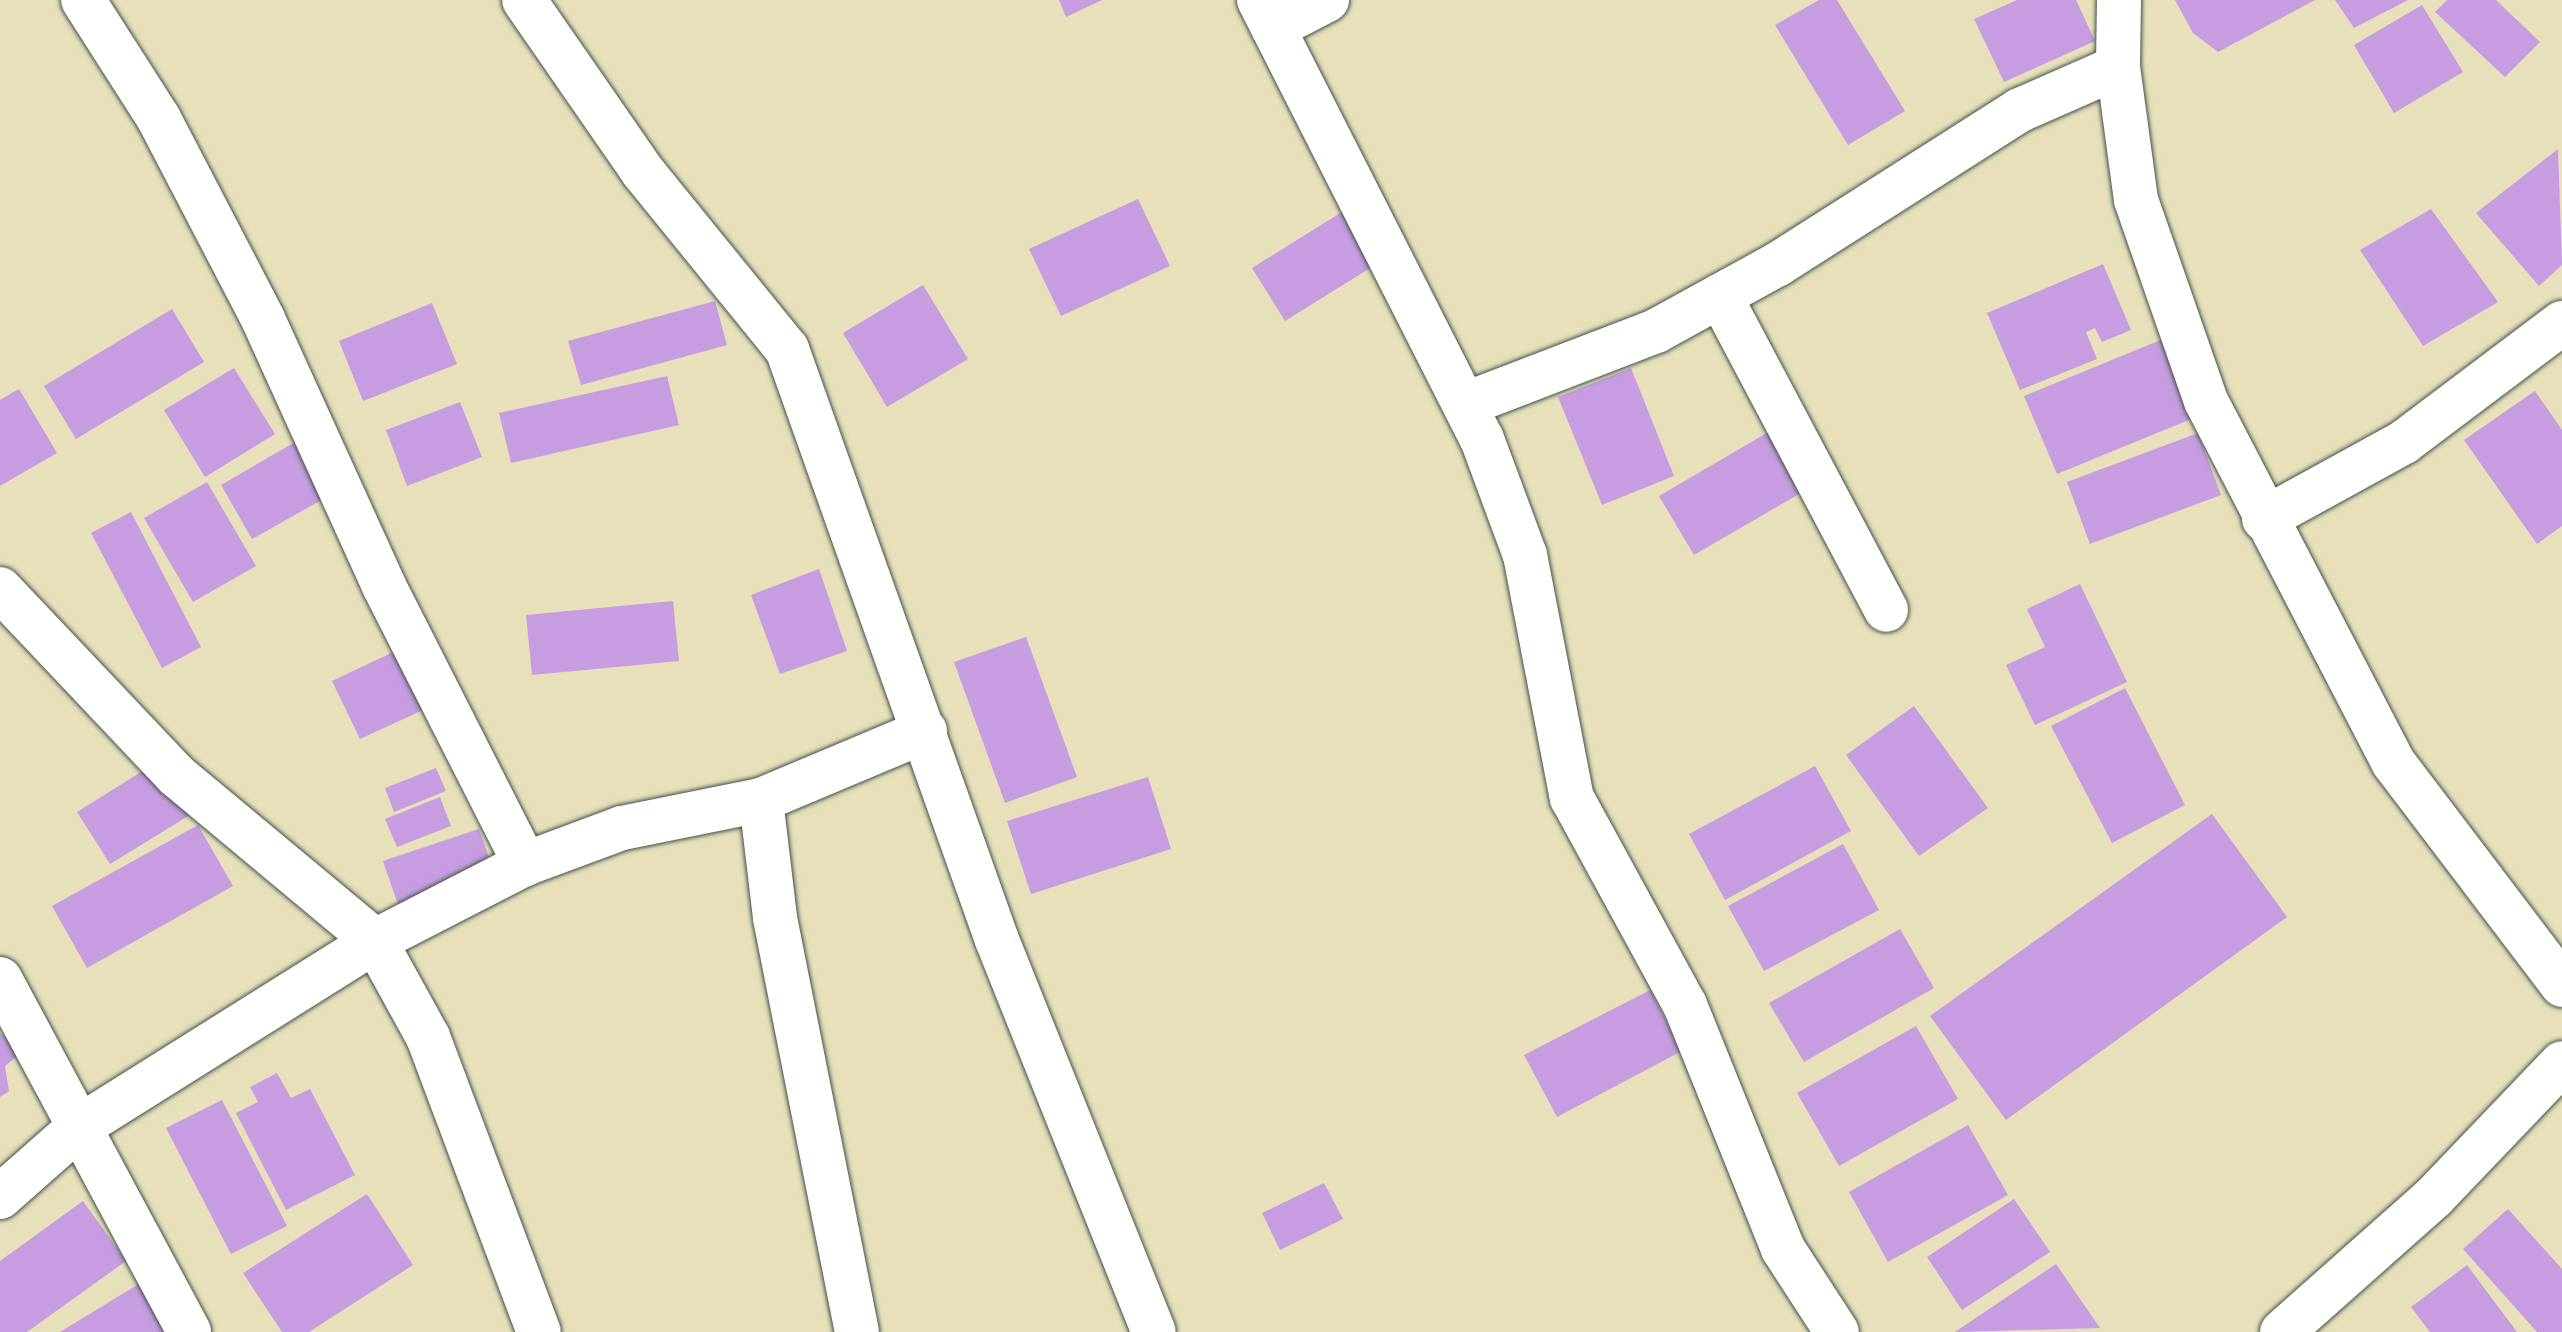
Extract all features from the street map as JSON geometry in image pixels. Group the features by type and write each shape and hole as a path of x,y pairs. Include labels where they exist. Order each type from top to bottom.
{"street":[{"path":"83,0 159,119 263,319 384,586 525,864"},
{"path":"524,0 643,172 787,349 997,940 1154,1332"},
{"path":"1327,0 1266,14 1466,404 1525,555 1572,798 1685,1005 1751,1158 1783,1249 1837,1332"},
{"path":"2119,0 2118,67 2136,200 2206,401 2264,519 2393,762 2562,985"},
{"path":"1466,404 1656,331 1720,296 2020,110 2118,67"},
{"path":"1720,296 1886,610"},
{"path":"2264,519 2404,442 2562,323"},
{"path":"0,589 177,776 375,941 428,1037 539,1332"},
{"path":"0,1197 79,1127 375,941 525,864 622,828 761,800 925,731"},
{"path":"761,800 775,918 857,1332"},
{"path":"0,979 189,1332"},
{"path":"2282,1332 2434,1197 2562,1063"}],"building":[{"path":"1059,0 1102,0 1066,17"},
{"path":"1819,0 1837,0 1905,111 1848,145 1775,25"},
{"path":"2017,0 2076,0 2095,41 2004,82 1974,19"},
{"path":"2175,0 2315,0 2218,52 2193,33"},
{"path":"2335,0 2408,0 2354,28"},
{"path":"2447,0 2496,0 2540,42 2505,77 2435,12"},
{"path":"2422,5 2463,72 2394,113 2354,45"},
{"path":"2558,149 2562,265 2539,286 2476,213"},
{"path":"1138,199 1170,266 1061,316 1029,249"},
{"path":"1350,207 1383,260 1285,321 1252,268"},
{"path":"2431,209 2498,302 2423,346 2360,250"},
{"path":"2103,264 2131,330 2102,342 2095,328 2086,332 2097,359 2020,390 1987,313"},
{"path":"923,285 968,359 887,407 843,333"},
{"path":"715,301 727,345 581,385 568,341"},
{"path":"432,303 457,364 363,401 339,341"},
{"path":"172,309 204,362 76,439 44,386"},
{"path":"2163,339 2196,417 2057,474 2024,396"},
{"path":"234,368 275,434 205,477 164,410"},
{"path":"1631,368 1674,476 1602,505 1558,397"},
{"path":"667,376 679,425 511,463 499,413"},
{"path":"19,389 57,453 0,486 0,400"},
{"path":"2535,391 2562,430 2562,526 2537,544 2464,440"},
{"path":"460,402 482,457 407,486 386,430"},
{"path":"1777,427 1811,487 1694,555 1659,496"},
{"path":"2198,433 2221,495 2090,544 2067,482"},
{"path":"302,438 334,493 252,539 221,485"},
{"path":"207,482 256,566 193,602 144,518"},
{"path":"131,512 201,647 162,668 91,533"},
{"path":"819,569 847,651 780,674 751,595"},
{"path":"2080,584 2127,682 2035,725 2006,665 2045,647 2027,609"},
{"path":"673,601 679,661 532,675 526,615"},
{"path":"1026,637 1077,777 1005,803 954,662"},
{"path":"408,645 436,704 360,739 332,681"},
{"path":"2125,688 2185,805 2112,843 2051,726"},
{"path":"1914,706 1988,808 1919,856 1846,755"},
{"path":"157,762 190,815 110,864 77,812"},
{"path":"1815,766 1851,831 1725,900 1689,834"},
{"path":"436,768 446,791 394,812 385,788"},
{"path":"1148,777 1171,849 1031,894 1007,821"},
{"path":"440,797 451,826 397,847 385,819"},
{"path":"2212,814 2287,917 2006,1120 1930,1016"},
{"path":"198,825 233,886 87,968 52,906"},
{"path":"479,829 494,872 398,905 383,861"},
{"path":"1843,844 1879,910 1764,971 1728,906"},
{"path":"1900,929 1934,988 1804,1062 1769,1003"},
{"path":"1650,990 1682,1051 1557,1117 1524,1055"},
{"path":"1916,1026 1958,1099 1839,1166 1797,1093"},
{"path":"0,1033 21,1053 5,1066 9,1091 0,1097"},
{"path":"277,1073 291,1098 310,1089 355,1175 286,1210 236,1113 258,1102 250,1087"},
{"path":"222,1100 287,1226 231,1254 166,1128"},
{"path":"1968,1125 2008,1195 1888,1262 1849,1192"},
{"path":"1324,1183 1343,1219 1280,1250 1262,1213"},
{"path":"367,1194 413,1265 309,1332 282,1332 243,1273"},
{"path":"2014,1199 2050,1252 1962,1310 1927,1257"},
{"path":"83,1201 126,1261 27,1332 0,1332 0,1261"},
{"path":"2508,1209 2562,1269 2562,1332 2537,1332 2463,1249"},
{"path":"2056,1264 2100,1328 1955,1332"},
{"path":"2467,1265 2517,1332 2430,1332 2411,1307"},
{"path":"142,1282 172,1332 60,1332"}]}
